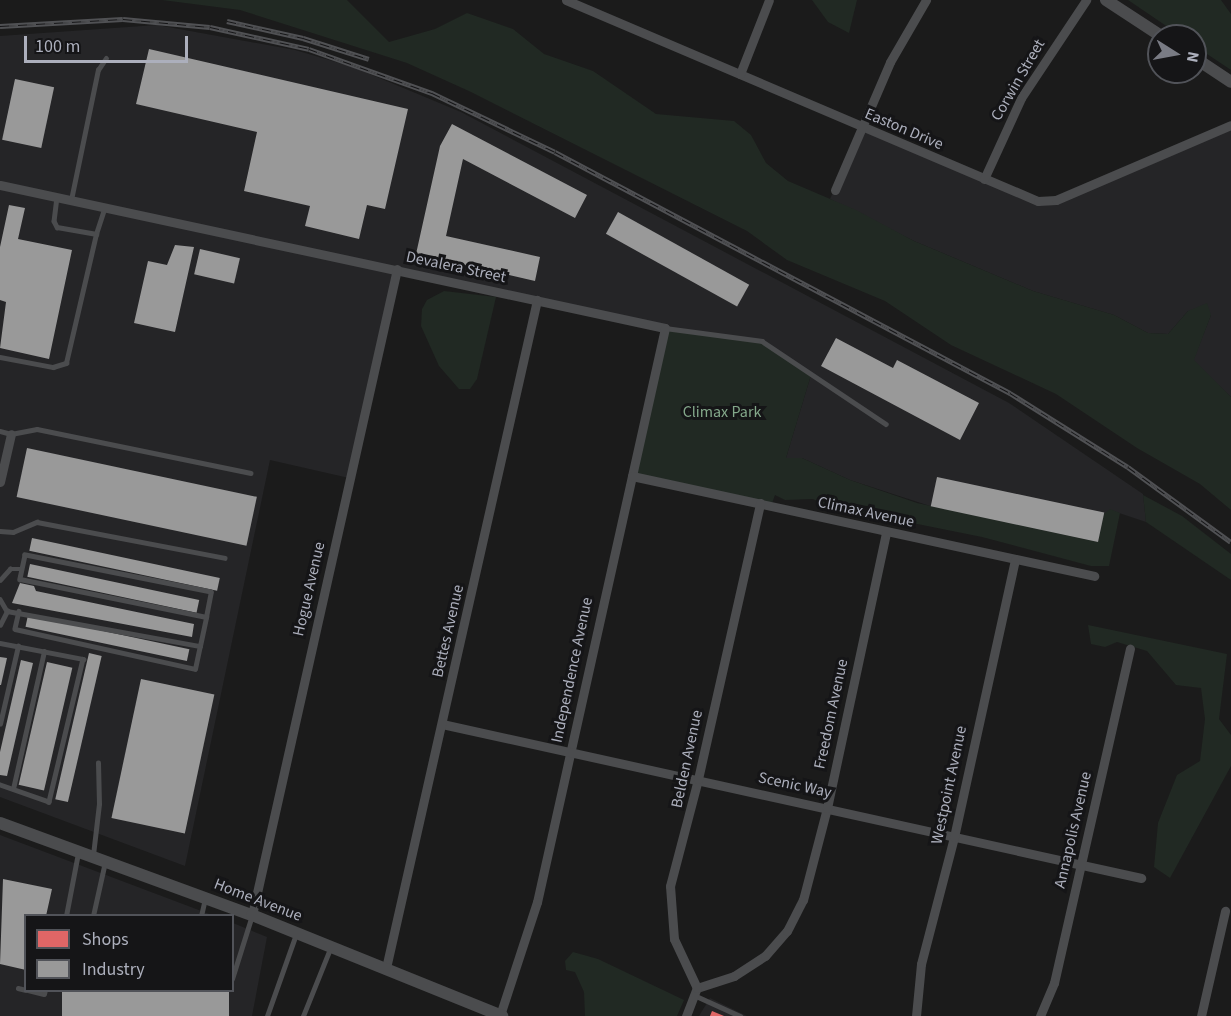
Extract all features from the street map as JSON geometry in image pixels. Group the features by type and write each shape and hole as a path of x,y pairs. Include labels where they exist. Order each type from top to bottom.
{"street":[{"name":"Easton Drive","path":"567,0 984,179 1047,202 1231,124"},
{"path":"740,74 769,0"},
{"path":"835,190 894,54 926,0"},
{"name":"Corwin Street","path":"984,179 1021,98 1086,0"},
{"path":"1106,0 1147,27"},
{"path":"1207,66 1231,82"},
{"name":"Devalera Street","path":"0,187 105,207 665,328"},
{"name":"Hogue Avenue","path":"252,915 397,269"},
{"name":"Bettes Avenue","path":"386,968 537,300"},
{"name":"Independence Avenue","path":"501,1016 529,935 665,328"},
{"path":"0,482 11,434"},
{"name":"Climax Avenue","path":"632,476 886,533 1094,576"},
{"name":"Belden Avenue","path":"696,992 674,939 670,903 674,869 698,779 760,503"},
{"name":"Freedom Avenue","path":"696,992 746,969 765,956 787,931 803,900 827,808 886,533"},
{"name":"Westpoint Avenue","path":"916,1016 916,984 954,837 1015,560"},
{"name":"Annapolis Avenue","path":"1040,1016 1054,982 1130,649"},
{"name":"Scenic Way","path":"442,724 1141,878"},
{"name":"Home Avenue","path":"0,823 93,855 252,915 501,1016"},
{"path":"1201,1016 1225,911"},
{"path":"686,1016 696,992"}],"lane":[{"path":"71,200 98,70 106,58"},
{"path":"57,197 54,221 57,227 96,234"},
{"path":"0,357 53,368 66,363 96,234 105,207"},
{"name":"Devalera Street","path":"665,328 762,341 886,424"},
{"path":"0,431 11,434 37,429 250,473"},
{"path":"0,531 13,532 37,522 225,558"},
{"path":"19,611 15,629 195,669 200,646 206,617 211,592 25,555 20,579 206,617"},
{"path":"0,579 9,569 22,569"},
{"path":"0,599 7,610"},
{"path":"7,610 200,646"},
{"path":"0,625 7,610"},
{"path":"0,643 83,658 49,802 0,785"},
{"path":"0,724 18,646"},
{"path":"13,789 44,651"},
{"path":"93,855 99,804 98,764"},
{"path":"66,914 78,850"},
{"path":"93,914 106,860"},
{"path":"201,914 205,898"},
{"path":"234,978 236,979 252,915"},
{"path":"267,1016 296,933"},
{"path":"303,1016 331,946"},
{"path":"18,988 24,989"},
{"path":"696,992 740,1016"}],"shaded area":[{"path":"157,25 295,50 353,67 461,112 1009,403 1143,494 1146,522 1110,510 1098,542 930,506 850,480 802,458 786,458 811,375 665,328 397,270 349,478 270,460 185,866 0,797 0,36"},
{"path":"862,127 1047,202 1147,161 1149,165 1231,129 1231,397 1193,361 1211,315 1188,311 1168,334 1148,333 1114,315 1033,291 914,241 830,199"},
{"path":"0,835 209,914 24,914 24,992 234,992 234,923 267,937 252,1016 0,1016"},
{"path":"710,998 747,1016 699,1016"}],"green space":[{"path":"162,0 347,0 389,42 435,29 467,13 513,29 544,54 593,71 656,114 734,121 751,135 766,163 788,181 856,210 914,241 1033,291 1114,315 1148,333 1168,334 1188,311 1207,303 1211,315 1194,360 1231,397 1231,510 1200,484 1137,448 1056,394 951,345 885,301 787,260 747,231 471,92 407,63 240,10"},
{"path":"812,0 857,0 849,33 828,22"},
{"path":"1128,0 1221,0 1231,14 1231,70 1207,54 1207,24 1163,24"},
{"path":"444,291 496,297 477,379 470,389 459,389 439,366 421,326 422,309 427,300"},
{"name":"Climax Park","path":"665,328 762,341 811,375 786,458 802,458 850,480 917,503 1098,542 1104,514 1110,509 1120,513 1109,566 1091,566 982,537 828,506 813,499 785,500 775,495 771,506 632,476"},
{"path":"1143,495 1182,516 1231,554 1231,580 1146,522"},
{"path":"1088,625 1227,654 1219,719 1231,735 1231,766 1170,878 1154,867 1158,823 1177,775 1200,761 1205,719 1201,688 1176,685 1147,651 1117,642 1105,647 1091,644"},
{"path":"573,952 598,959 684,1000 677,1016 585,1016 584,992 575,972 566,970 565,961"}],"building: Shops":[{"path":"712,1011 724,1016 710,1016"}],"building: Industry":[{"path":"149,49 408,109 385,209 367,205 359,239 305,226 310,206 244,191 257,132 136,104"},
{"path":"15,79 54,87 41,148 2,140"},
{"path":"452,124 587,195 575,218 463,159 446,236 540,257 535,281 416,254 440,146"},
{"path":"9,205 25,208 18,239 72,250 49,359 0,348 6,302 0,300 0,247"},
{"path":"618,212 749,285 737,307 606,234"},
{"path":"175,245 194,247 175,332 134,323 148,261 167,265"},
{"path":"200,249 240,258 234,284 194,274"},
{"path":"836,338 893,368 897,360 979,403 960,440 821,366"},
{"path":"27,448 257,497 246,546 17,497"},
{"path":"937,477 1104,513 1098,542 931,506"},
{"path":"32,538 220,578 217,591 29,551"},
{"path":"30,564 199,600 197,613 27,577"},
{"path":"20,583 34,586 36,591 194,624 192,637 12,603"},
{"path":"28,615 189,649 187,661 26,627"},
{"path":"89,653 102,656 68,802 55,799"},
{"path":"0,657 7,658 1,685 0,685"},
{"path":"21,660 33,663 7,776 0,775 0,752"},
{"path":"47,662 72,668 44,791 19,785"},
{"path":"141,679 214,695 185,833 111,818"},
{"path":"3,879 52,889 46,914 24,914 24,970 0,964"},
{"path":"62,992 229,992 229,1016 62,1016"}],"railway":[{"path":"0,26 123,19 210,27 309,49 432,93 555,152 1010,393 1128,467 1231,542"},
{"path":"227,21 303,38 369,59"}]}
